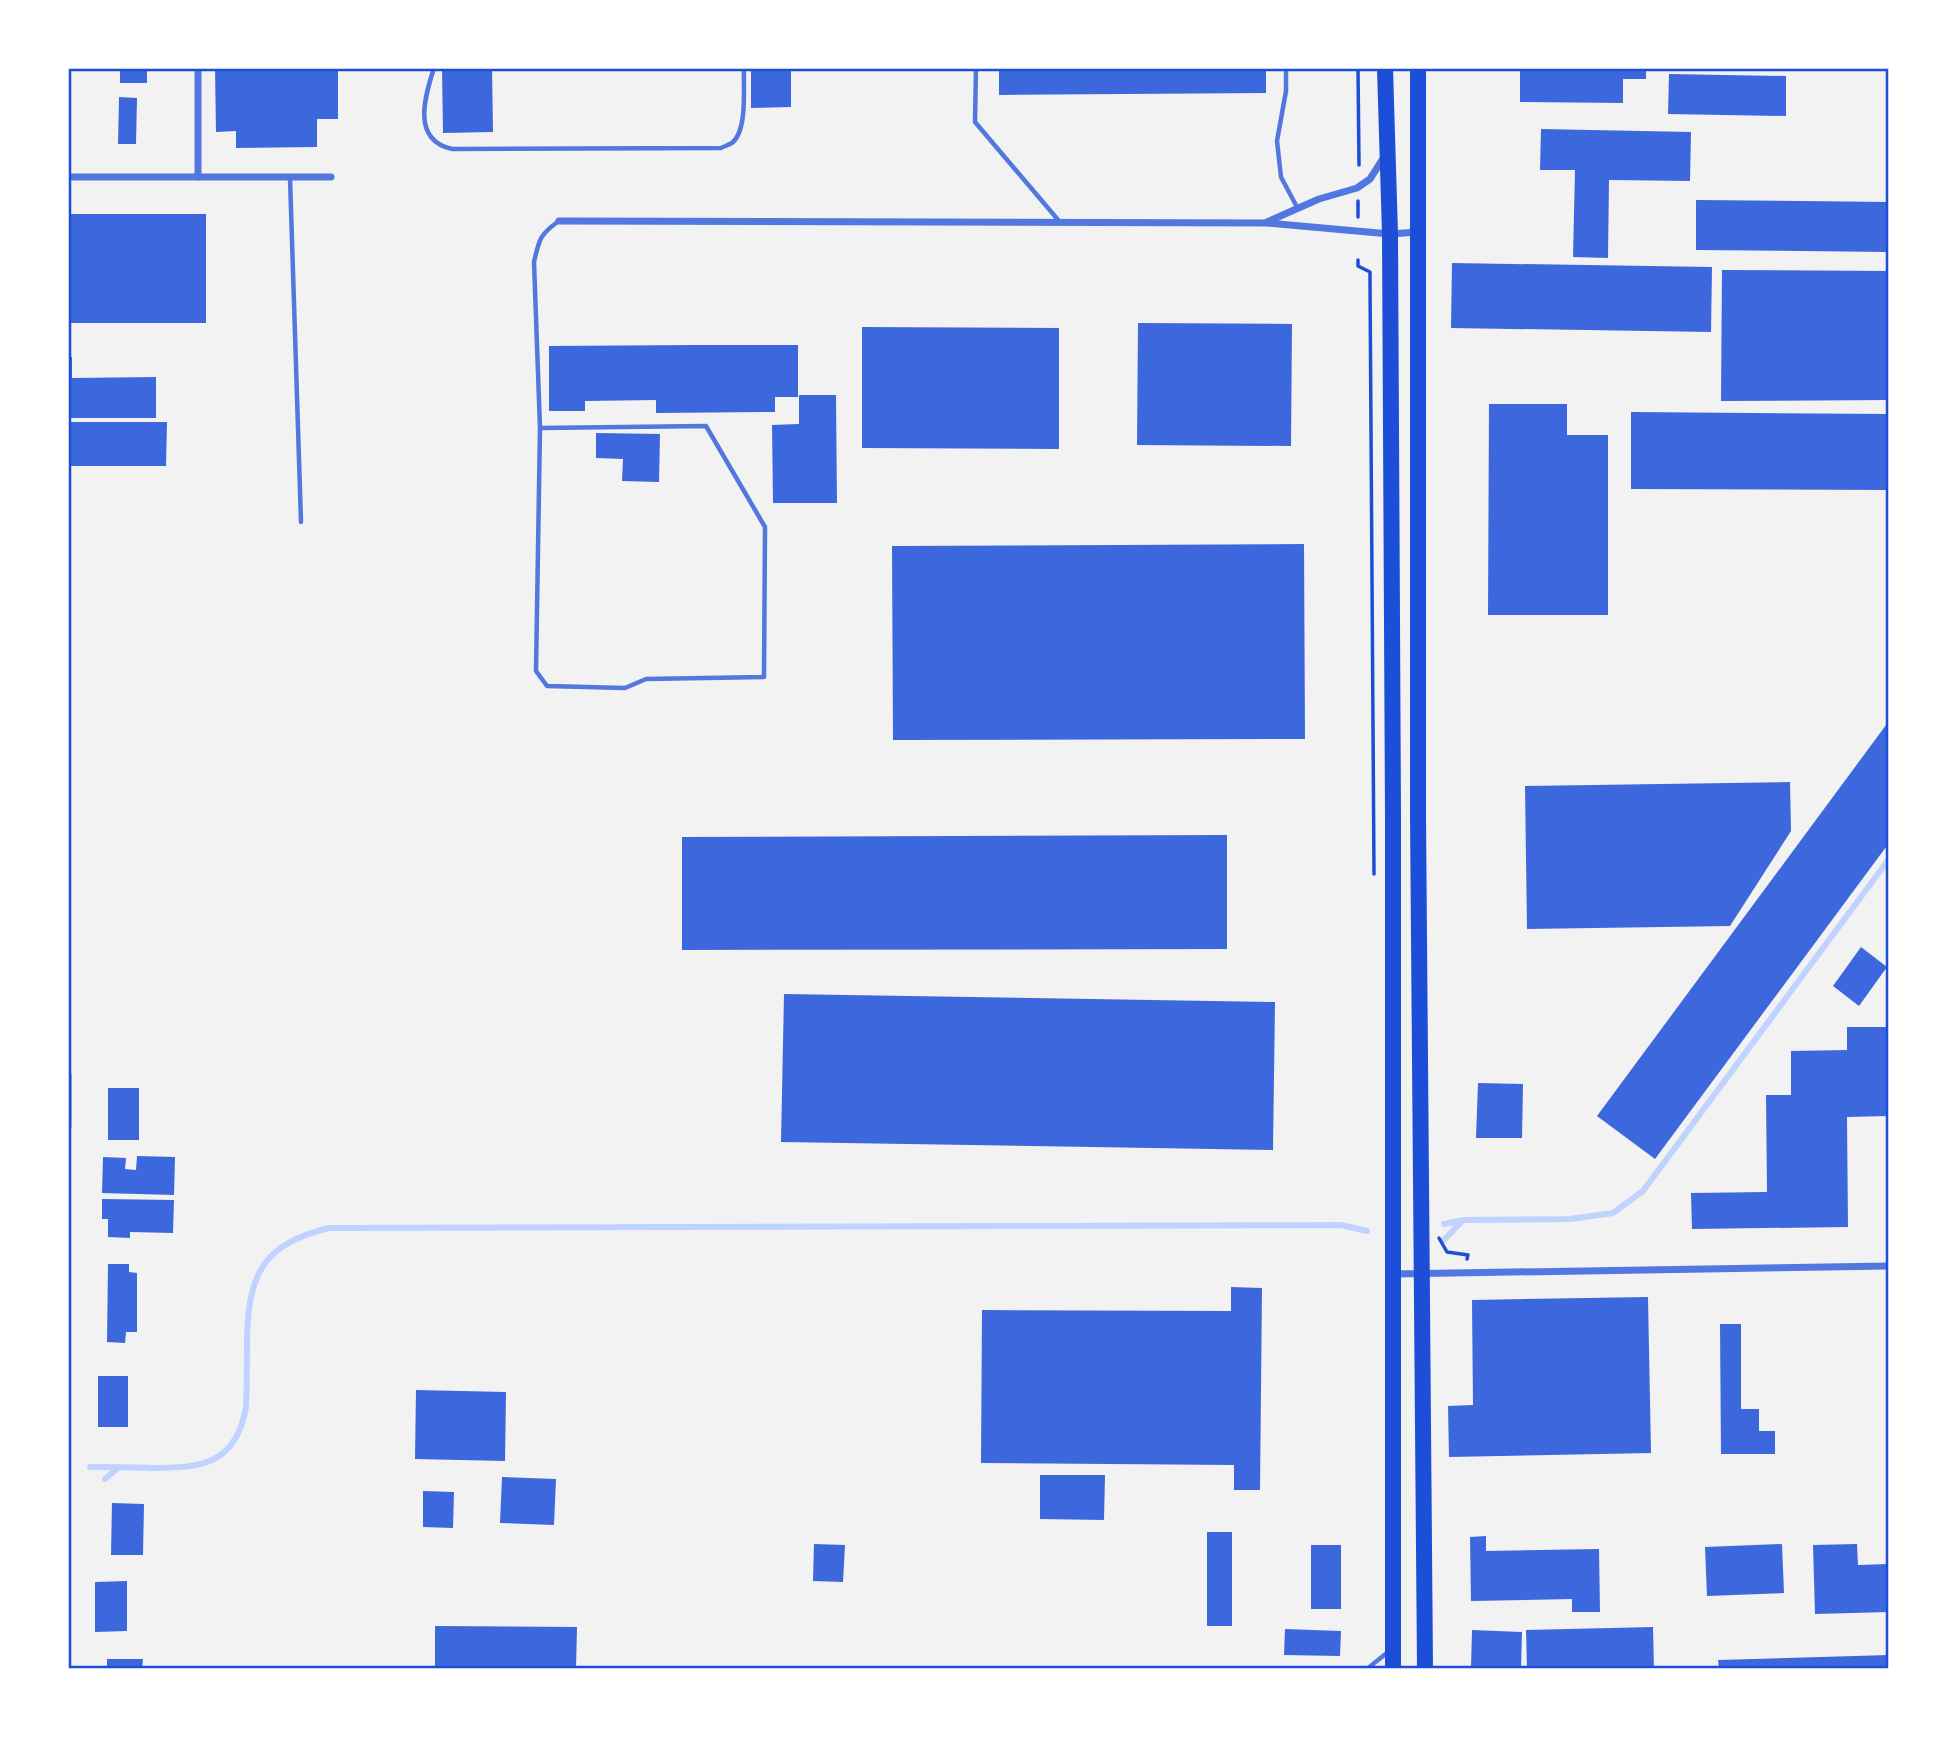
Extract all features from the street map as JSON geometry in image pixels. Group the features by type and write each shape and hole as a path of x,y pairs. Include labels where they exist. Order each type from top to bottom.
{"highway":[{"path":"1385,68 1390,234 1393,815 1393,1669"},
{"path":"1418,68 1418,816 1425,1669"},
{"path":"1393,815 1418,816"}],"street":[{"path":"198,68 198,177"},
{"path":"1267,223 1319,199 1357,188 1370,179 1388,151"},
{"path":"68,177 331,177"},
{"path":"559,221 1267,223 1390,234 1419,232"},
{"path":"68,1075 68,1126"},
{"path":"1393,1274 1889,1266"}],"lane":[{"path":"434,68 425,102 424,120 431,138 444,148 452,149 721,148 732,144 741,127 744,68"},
{"path":"976,68 975,122 1059,222"},
{"path":"1286,68 1286,91 1277,141 1281,177 1298,209"},
{"path":"290,177 301,522"},
{"path":"540,428 706,426 765,527 764,677 646,679 625,688 547,686 537,671 540,428 534,262 539,239 559,221"},
{"path":"1367,1669 1393,1647"}],"path":[{"path":"1358,68 1359,165"},
{"path":"1358,196 1358,217"},
{"path":"1438,1236 1447,1252 1468,1255 1467,1272"}],"building":[{"path":"120,68 147,68 147,83 120,83"},
{"path":"215,68 338,68 338,119 317,119 317,147 236,148 236,131 216,132"},
{"path":"442,68 492,68 493,132 443,133"},
{"path":"751,68 791,68 791,107 751,108"},
{"path":"999,68 1266,68 1266,93 999,95"},
{"path":"1520,68 1646,68 1646,79 1623,79 1623,103 1520,102"},
{"path":"1669,74 1786,76 1786,116 1668,114"},
{"path":"119,97 137,98 136,144 118,144"},
{"path":"1541,129 1691,132 1690,181 1609,180 1608,258 1573,257 1575,170 1540,170"},
{"path":"1696,200 1889,202 1889,252 1696,250"},
{"path":"68,214 206,214 206,323 68,323"},
{"path":"1452,263 1712,267 1711,332 1451,328"},
{"path":"1722,270 1889,271 1889,400 1721,401"},
{"path":"1138,323 1292,324 1291,446 1137,445"},
{"path":"862,327 1059,328 1059,449 862,448"},
{"path":"798,345 798,397 775,397 775,412 656,413 656,400 585,401 585,411 549,411 549,346"},
{"path":"68,357 72,357 72,378 156,377 156,418 68,418"},
{"path":"799,395 836,395 837,503 773,503 772,425 799,424"},
{"path":"1489,404 1567,404 1567,435 1608,435 1608,615 1488,615"},
{"path":"1631,412 1889,414 1889,490 1631,489"},
{"path":"68,422 167,422 166,466 68,466"},
{"path":"596,433 660,434 659,482 622,481 623,459 596,458"},
{"path":"1304,544 1305,739 893,740 892,546"},
{"path":"1889,721 1889,843 1655,1159 1597,1116"},
{"path":"1790,782 1791,831 1730,926 1527,929 1525,786"},
{"path":"1227,835 1227,949 682,950 682,837"},
{"path":"1861,947 1887,967 1859,1006 1833,986"},
{"path":"784,994 1275,1002 1273,1150 781,1142"},
{"path":"1847,1027 1889,1027 1889,1116 1847,1117 1848,1227 1692,1229 1691,1193 1767,1192 1766,1095 1791,1095 1791,1051 1847,1050"},
{"path":"1478,1083 1523,1084 1522,1138 1476,1138"},
{"path":"108,1088 139,1088 139,1140 108,1140"},
{"path":"137,1156 175,1157 174,1195 102,1193 103,1157 126,1158 125,1169 136,1170"},
{"path":"102,1199 174,1200 173,1233 130,1232 130,1238 108,1237 108,1219 102,1219"},
{"path":"108,1264 129,1264 129,1272 137,1273 137,1332 126,1332 125,1343 107,1342"},
{"path":"1231,1287 1262,1288 1260,1490 1234,1490 1234,1465 981,1463 982,1310 1231,1311"},
{"path":"1648,1297 1651,1453 1449,1457 1448,1406 1473,1405 1472,1300"},
{"path":"1720,1324 1741,1324 1741,1409 1759,1409 1759,1431 1775,1431 1775,1454 1721,1454"},
{"path":"98,1376 128,1376 128,1427 98,1427"},
{"path":"416,1390 506,1392 505,1461 415,1459"},
{"path":"1040,1475 1105,1475 1104,1520 1040,1519"},
{"path":"502,1477 556,1479 554,1525 500,1523"},
{"path":"423,1491 454,1492 453,1528 423,1527"},
{"path":"112,1503 144,1504 143,1555 111,1555"},
{"path":"1207,1532 1232,1532 1232,1626 1207,1626"},
{"path":"1486,1536 1486,1551 1599,1549 1600,1612 1572,1612 1572,1599 1471,1601 1470,1537"},
{"path":"814,1544 845,1545 843,1582 813,1581"},
{"path":"1782,1544 1784,1593 1707,1596 1705,1547"},
{"path":"1857,1544 1858,1565 1889,1564 1889,1612 1815,1614 1813,1545"},
{"path":"1311,1545 1341,1545 1341,1609 1311,1609"},
{"path":"127,1581 127,1631 95,1632 95,1582"},
{"path":"435,1626 577,1627 576,1669 435,1669"},
{"path":"1653,1627 1654,1669 1527,1669 1526,1630"},
{"path":"1285,1629 1341,1631 1340,1656 1284,1655"},
{"path":"1472,1630 1522,1632 1521,1669 1471,1669"},
{"path":"1889,1655 1889,1669 1719,1669 1718,1660"},
{"path":"107,1659 143,1659 142,1669 107,1669"}],"waterway":[{"path":"1444,1224 1464,1220 1570,1219 1613,1213 1643,1191 1889,859"},
{"path":"1444,1240 1462,1221"},
{"path":"90,1467 186,1467 200,1464 225,1452 234,1441 246,1407 248,1314 257,1278 264,1264 275,1252 289,1243 329,1228 1341,1225 1367,1231"},
{"path":"105,1479 119,1467"}]}
